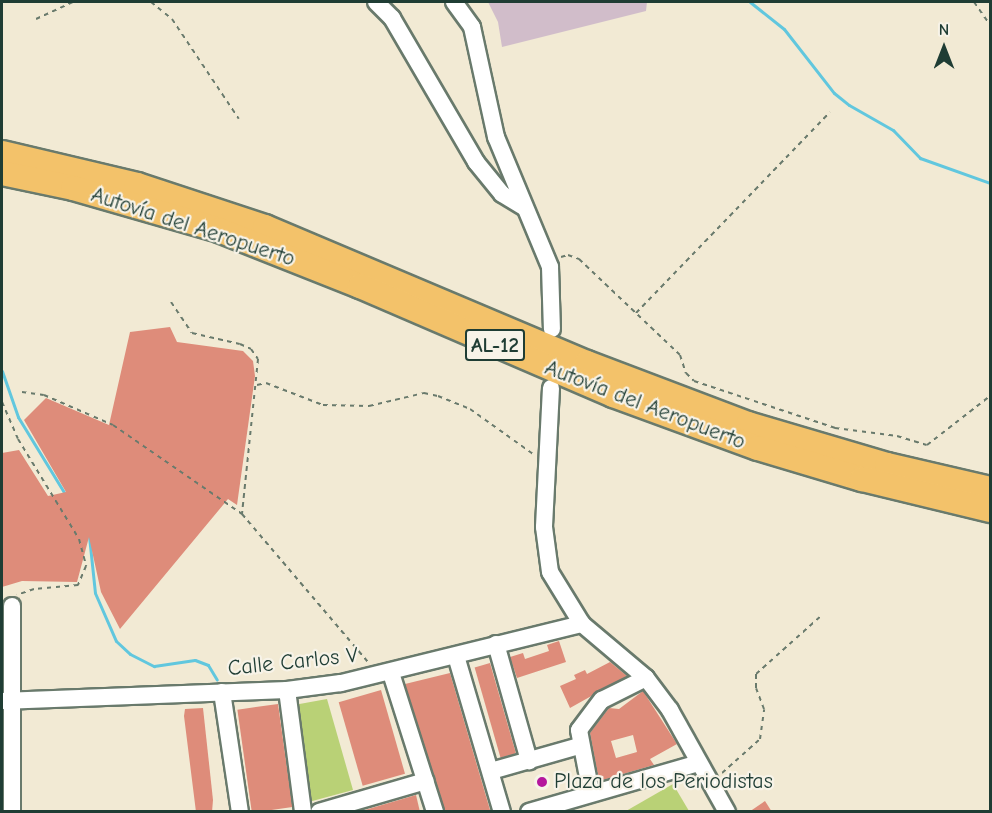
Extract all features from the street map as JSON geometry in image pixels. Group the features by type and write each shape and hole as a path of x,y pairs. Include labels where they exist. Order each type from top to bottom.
{"highway":[{"name":"Autovía del Aeropuerto","path":"2,153 136,185 265,227 587,363 748,424 887,465 990,489"},
{"name":"Autovía del Aeropuerto","path":"2,173 73,189 219,230 360,286 613,395 758,448 862,479 990,510"}],"street":[{"path":"376,2 392,18 476,162 502,194 524,207"},
{"path":"454,2 472,27 496,137 550,267 552,329"},
{"path":"551,388 546,552 562,596 582,624 646,678 670,710 727,812"},
{"path":"12,606 7,701 7,766 12,812"},
{"name":"Calle Carlos V","path":"7,701 287,690 384,674 582,624"},
{"path":"496,644 529,761"},
{"path":"456,656 502,812"},
{"path":"384,674 426,781 435,812"},
{"path":"591,793 579,746 579,730 602,700 646,678"},
{"path":"287,690 303,812"},
{"path":"222,692 240,812"},
{"path":"491,771 579,746"},
{"path":"529,812 699,763"},
{"path":"319,812 426,781"}],"path":[{"path":"36,19 72,2"},
{"path":"151,2 172,19 239,119"},
{"path":"974,2 990,25"},
{"path":"636,313 830,112"},
{"path":"550,267 568,255 579,259 680,355 686,374 694,381 835,428 897,436 927,445 990,396"},
{"path":"171,302 192,333 251,349 260,367 242,514"},
{"path":"257,386 266,383 323,405 369,406 424,393 438,396 470,409 517,446 549,462"},
{"path":"22,392 44,395 113,425 242,514 384,674"},
{"path":"2,402 18,439 79,540 86,566 78,585 23,591 12,606"},
{"path":"711,783 760,739 764,709 756,688 756,674 823,614"}],"shaded area":[{"path":"488,2 647,2 646,11 502,47 498,22"}],"green space":[{"path":"327,699 353,790 305,803 294,705"},
{"path":"673,784 689,811 626,811"}],"building":[{"path":"170,327 177,342 243,351 253,361 255,376 237,505 228,499 120,629 101,592 89,537 77,582 22,581 2,587 2,453 19,450 48,496 66,492 24,420 46,398 109,425 130,332"},
{"path":"559,641 566,662 517,678 510,657 523,653 525,659 549,651 547,645"},
{"path":"610,662 627,676 570,708 560,686 576,679 574,675 585,670 587,674"},
{"path":"490,663 516,753 501,758 475,667"},
{"path":"450,673 490,810 484,812 445,812 405,684"},
{"path":"381,690 405,774 363,786 339,702"},
{"path":"643,691 677,744 650,759 654,765 599,781 590,733 609,708 619,709","holes":["633,735 637,752 616,758 611,741"]},
{"path":"278,704 292,807 252,812 237,710"},
{"path":"203,708 213,800 212,812 196,812 184,716 185,709"},
{"path":"416,795 420,812 358,812"},
{"path":"765,801 772,812 749,812"}],"waterway":[{"path":"750,2 784,29 834,93 849,105 893,130 920,158 990,183"},
{"path":"2,371 18,417 65,494"},
{"path":"89,536 95,593 116,641 130,654 154,666 195,660 208,665 217,680"}],"place":[{"name":"Plaza de los Periodistas","path":"542,782"}]}
